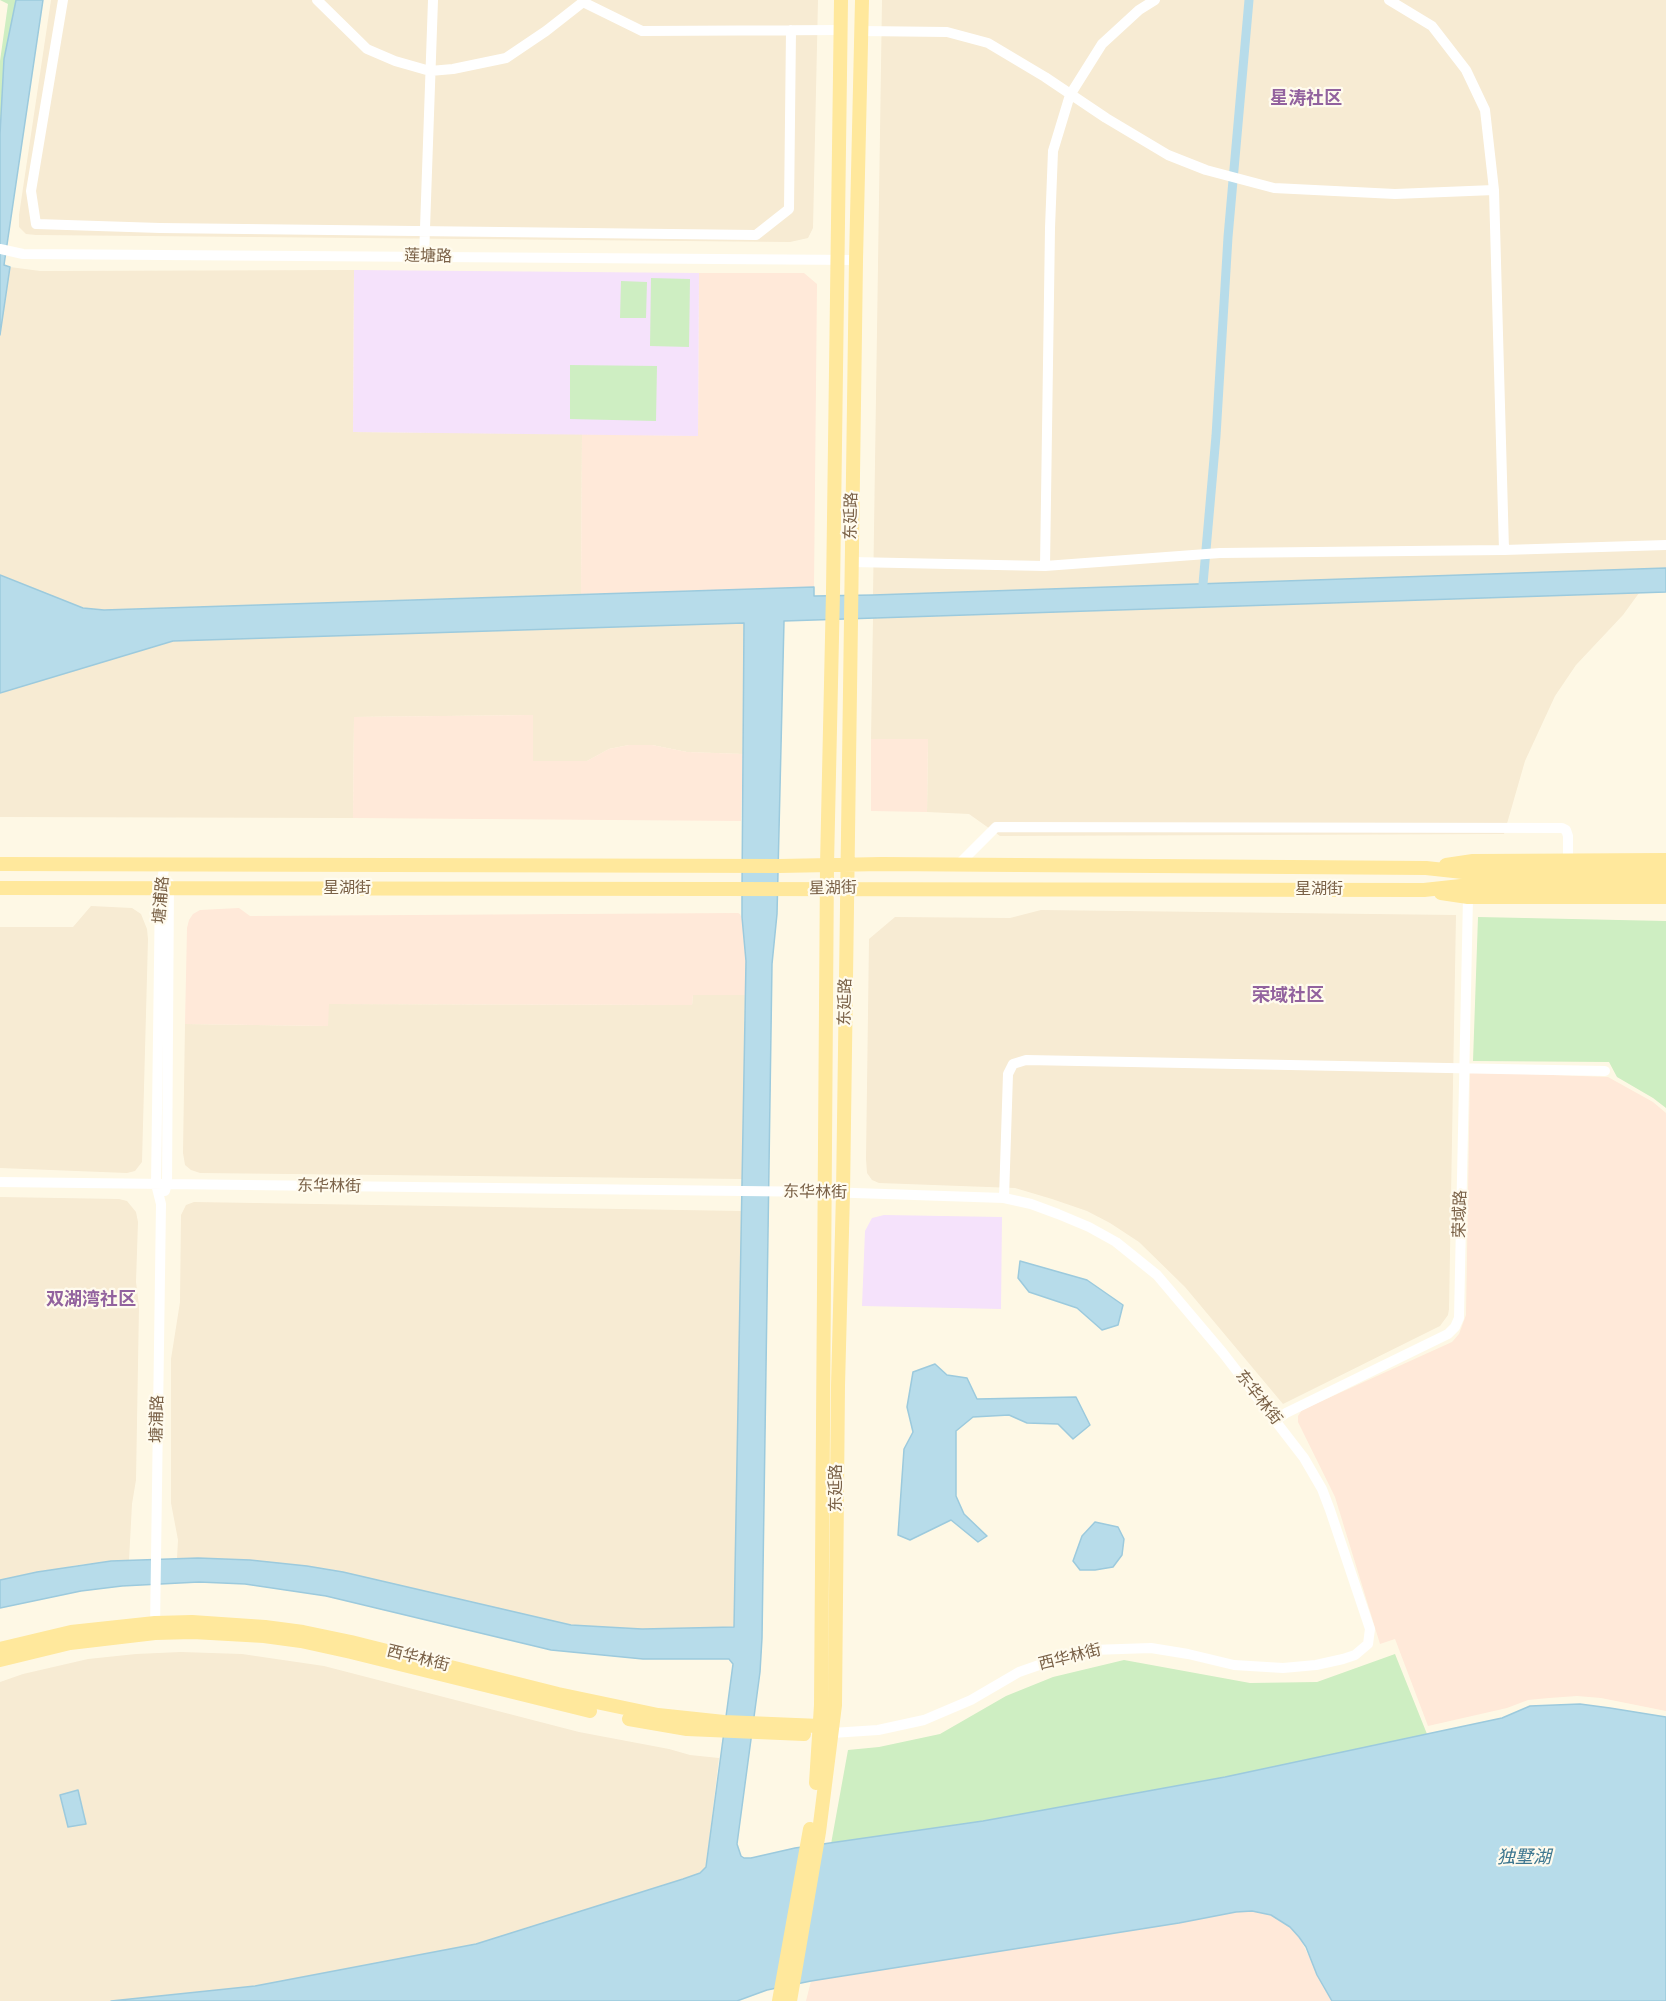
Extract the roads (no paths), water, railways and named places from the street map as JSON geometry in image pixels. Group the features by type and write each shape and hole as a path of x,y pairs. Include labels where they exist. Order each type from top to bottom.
{"main road":[{"name":"东延路","path":"790,2001 814,1833 824,1731 827,865 833,621 841,0"},
{"name":"东延路","path":"824,1731 835,1705 838,1386 862,0"},
{"path":"1426,868 1473,861 1666,860"},
{"name":"星湖街","path":"0,864 779,866 847,864 1426,868 1472,873 1666,872"},
{"name":"星湖街","path":"0,888 1424,890 1470,885 1666,884"},
{"path":"1424,890 1468,897 1666,897"},
{"name":"西华林街","path":"0,1660 70,1643 155,1628"},
{"name":"西华林街","path":"0,1649 71,1632 155,1628 264,1636 301,1641 612,1716 687,1729 723,1727 824,1731"},
{"name":"东延路","path":"779,2001 814,1833"}],"street":[{"path":"63,0 31,191 36,224 160,228 756,235 789,209 791,30"},
{"path":"317,0 367,49 395,61 430,71 453,69 506,58 546,31 582,1 642,31 840,30"},
{"path":"424,257 432,0"},
{"path":"1045,566 1053,151 1070,95 1102,44 1139,10 1155,0"},
{"path":"1389,0 1432,26 1466,70 1485,110 1494,190 1504,550"},
{"path":"862,31 947,32 988,44 1046,77 1070,95 1168,155 1206,170 1274,188 1395,194 1494,190"},
{"name":"莲塘路","path":"0,249 23,254 856,260"},
{"path":"852,562 1045,566 1220,553 1504,550 1666,545"},
{"path":"958,865 996,827 1562,828 1566,830 1568,836 1568,860"},
{"name":"塘浦路","path":"155,1628 165,865"},
{"name":"荣域路","path":"1275,1421 1286,1413 1448,1334 1455,1327 1459,1318 1468,897"},
{"path":"1004,1198 1008,1074 1013,1064 1026,1060 1605,1071"},
{"name":"东华林街","path":"0,1182 825,1192 1004,1198 1030,1204 1089,1227 1116,1242 1157,1275 1295,1444 1314,1474 1334,1521 1370,1629 1368,1644 1355,1655"},
{"name":"西华林街","path":"824,1731 878,1730 924,1720 971,1700 1019,1672 1062,1657 1092,1650 1151,1648 1249,1667 1303,1667 1355,1655"}],"water":[{"path":"16,0 43,0 4,265 10,267 0,335 0,134 4,59"},
{"name":"独墅湖","path":"1666,568 1666,592 784,621 777,914 772,964 762,1638 760,1672 737,1844 741,1856 751,1858 795,1848 983,1821 1225,1777 1502,1718 1530,1706 1580,1704 1666,1717 1666,2001 1332,2001 1299,1937 1290,1927 1271,1915 1252,1911 811,1981 767,1990 737,2001 111,2001 255,1986 476,1944 683,1879 700,1873 706,1867 733,1664 729,1659 643,1659 551,1650 326,1596 245,1584 199,1582 122,1586 81,1591 0,1608 0,1580 111,1561 198,1558 250,1560 343,1572 571,1625 642,1629 734,1627 746,961 742,917 744,623 173,641 0,693 0,575 83,608 104,610 814,587 814,596 873,595"},
{"path":"1020,1261 1087,1280 1123,1305 1118,1325 1102,1330 1077,1308 1029,1292 1018,1278"},
{"path":"935,1364 947,1375 967,1378 977,1399 1076,1397 1090,1425 1073,1439 1058,1424 1027,1423 1009,1415 973,1417 956,1431 956,1496 964,1514 987,1536 978,1542 951,1520 910,1540 898,1535 904,1449 913,1432 907,1407 913,1372"},
{"path":"1095,1522 1118,1527 1124,1539 1122,1555 1113,1567 1080,1570 1073,1561 1082,1536"},
{"path":"78,1790 86,1824 68,1827 60,1795"}],"waterway":[{"path":"1203,584 1216,436 1228,237 1249,0"}],"district":[{"name":"星涛社区","path":"1306,99"},
{"name":"荣域社区","path":"1288,996"},
{"name":"双湖湾社区","path":"91,1300"}]}
